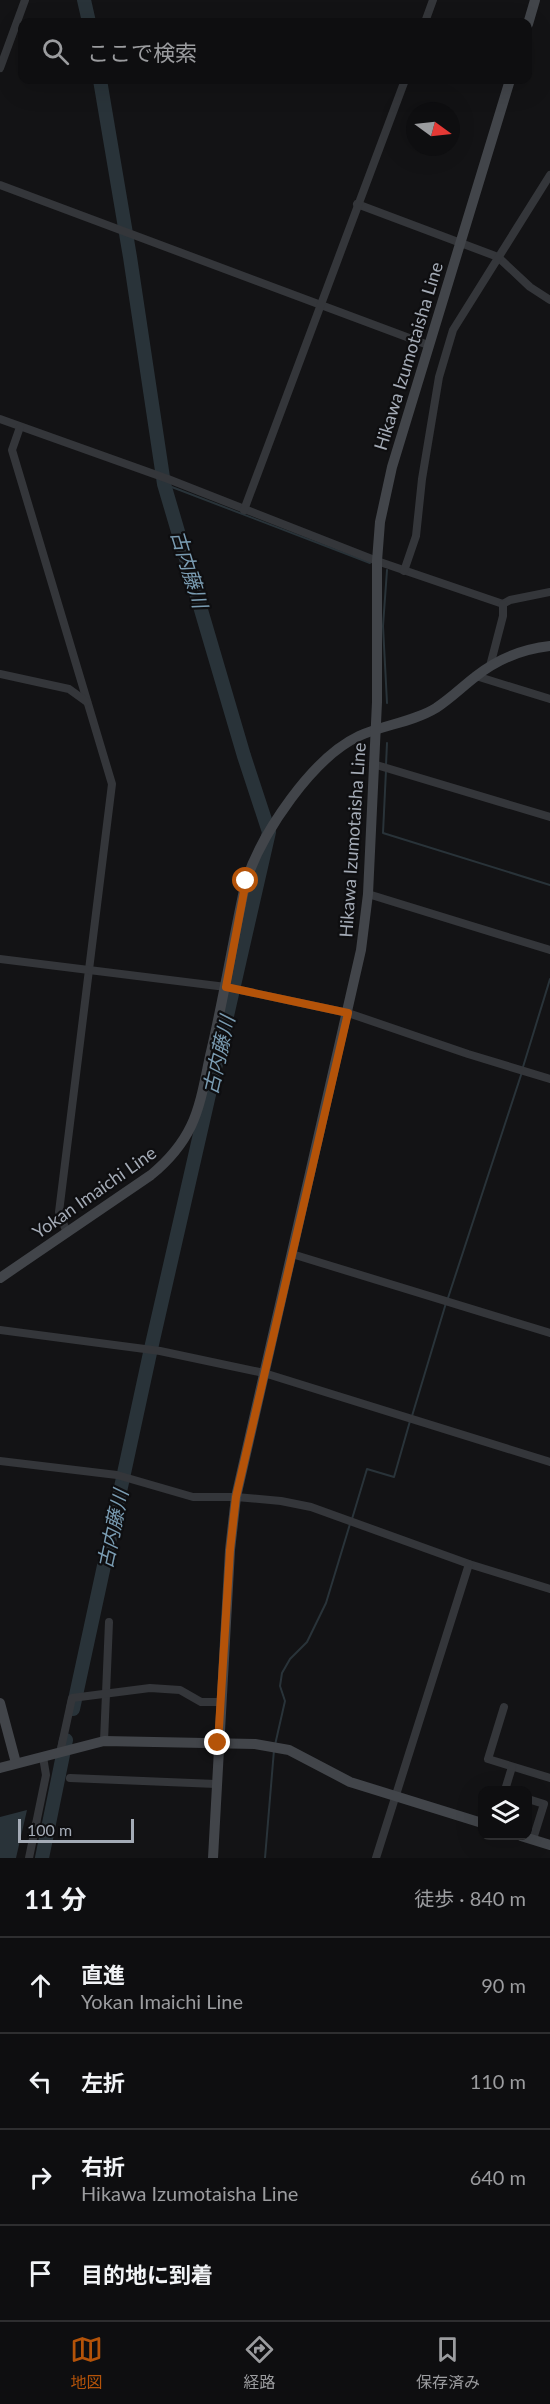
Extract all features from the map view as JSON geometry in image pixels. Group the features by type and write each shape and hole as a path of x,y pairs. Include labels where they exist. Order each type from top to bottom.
{"main road":[{"path":"530,18 535,0"},
{"name":"Hikawa Izumotaisha Line","path":"213,1858 220,1702 230,1550 236,1497 362,950 368,894 375,729 377,561 380,522 392,467 509,84"},
{"name":"Yokan Imaichi Line","path":"0,1278 151,1175 169,1160 181,1144 199,1105 226,987 246,881 262,841 272,824 328,757 344,743 375,729 433,710 490,666 519,653 550,646"},
{"path":"0,1703 16,1763"},
{"path":"0,1768 104,1741 255,1744 289,1750 350,1782 478,1821"},
{"path":"533,1839 550,1845"}],"street":[{"path":"19,18 26,0"},
{"path":"426,18 433,0"},
{"path":"0,68 18,21"},
{"path":"244,510 403,84"},
{"path":"405,571 416,536 426,454 439,377 453,330 550,175"},
{"path":"0,185 428,345"},
{"path":"357,204 498,257 530,287 550,300"},
{"path":"0,419 168,479 377,561 503,604 510,600 550,592"},
{"path":"20,427 12,450 112,784 58,1212 67,1233"},
{"path":"490,666 503,615 503,604"},
{"path":"0,675 69,689 87,702"},
{"path":"476,676 550,699"},
{"path":"373,764 550,818"},
{"path":"368,894 550,950"},
{"path":"0,959 226,987 348,1013 550,1079"},
{"path":"292,1254 550,1333"},
{"path":"0,1330 160,1351 264,1373 550,1462"},
{"path":"0,1461 117,1475 193,1497 281,1500 311,1508 469,1564 550,1589"},
{"path":"376,1858 469,1564"},
{"path":"104,1741 108,1693 109,1622"},
{"path":"60,1753 72,1698 150,1688 180,1690 201,1702 220,1702"},
{"path":"504,1707 488,1759 550,1778"},
{"path":"29,1858 46,1775 43,1757"},
{"path":"506,1786 512,1767"},
{"path":"70,1778 216,1784"},
{"path":"532,1800 544,1804 533,1839"}],"shaded area":[{"path":"27,1810 16,1858 0,1858 0,1817"}],"waterway":[{"name":"古内藤川","path":"84,0 88,18"},
{"name":"古内藤川","path":"73,1709 150,1353 269,832 244,756 164,484 130,257 101,84"},
{"path":"164,484 370,563"},
{"path":"387,570 383,626 387,703"},
{"path":"386,765 387,743"},
{"path":"386,770 383,833 550,885"},
{"path":"523,1067 550,979"},
{"path":"448,1298 522,1072"},
{"path":"412,1416 446,1303"},
{"path":"352,1519 367,1469 394,1477 410,1421"},
{"path":"275,1745 285,1701 280,1686 282,1673 290,1659 307,1642 326,1603 350,1524"},
{"name":"古内藤川","path":"42,1858 66,1740"},
{"path":"265,1858 274,1750"}],"route":[{"path":"218,1743 230,1550 236,1497 318,1134 348,1013 226,987 246,881"}]}
